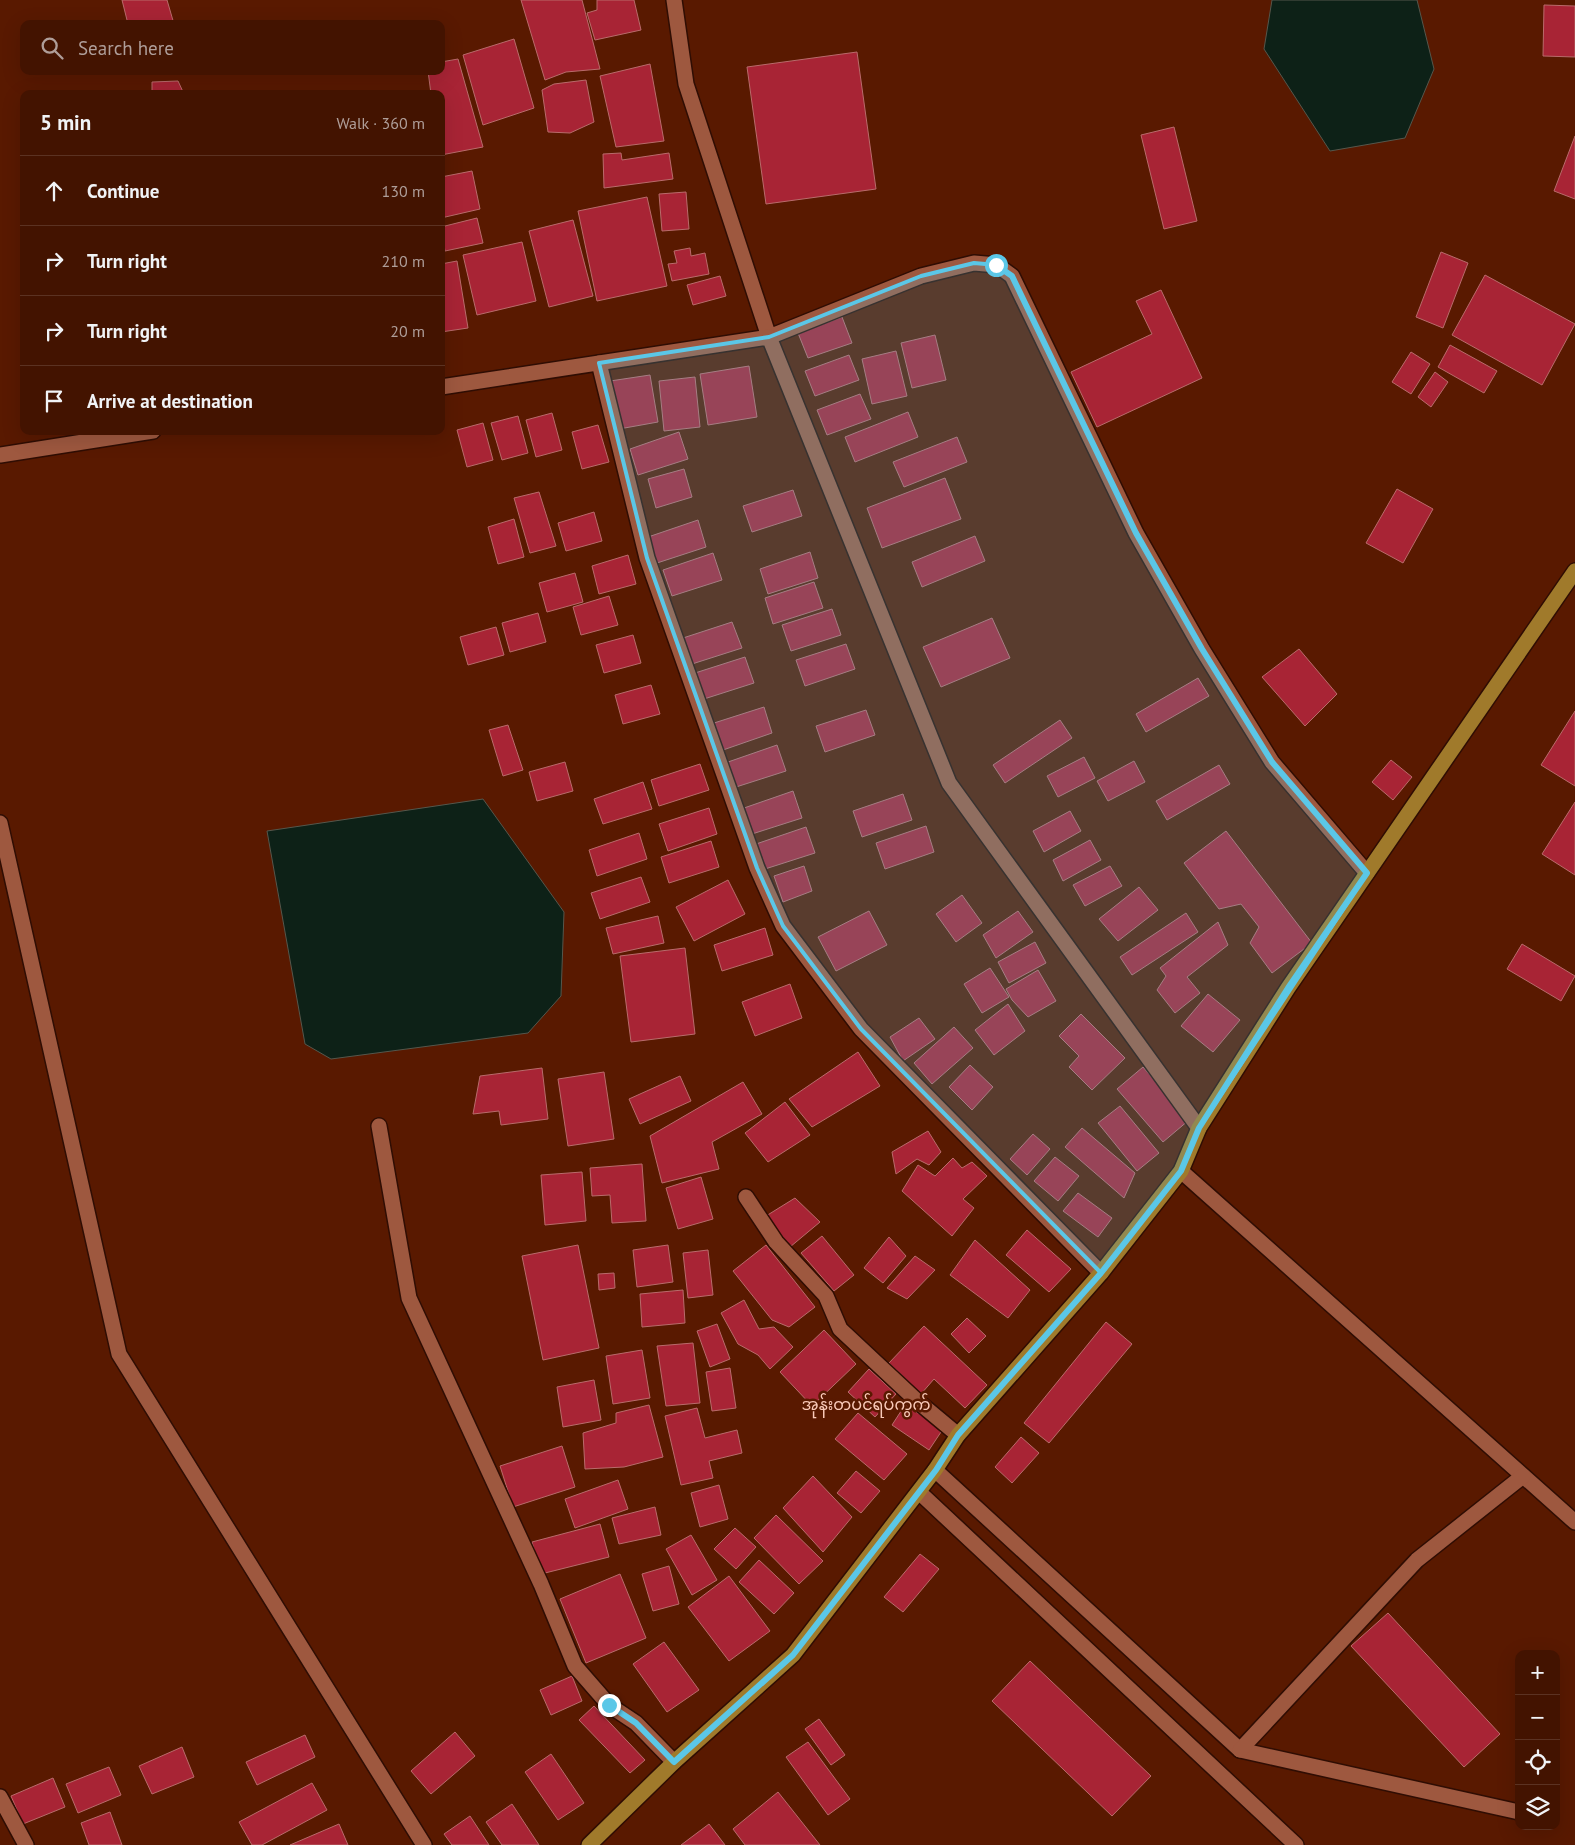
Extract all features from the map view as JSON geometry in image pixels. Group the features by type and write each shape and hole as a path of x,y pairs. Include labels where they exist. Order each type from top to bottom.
{"main road":[{"path":"589,1845 674,1762 793,1655 936,1470 958,1435 1101,1273 1181,1171 1199,1128 1288,988 1575,571"}],"street":[{"path":"674,0 686,84 769,336 950,782 1199,1128"},
{"path":"445,386 769,336 920,276 974,263 996,265 1012,276 1136,533 1202,649 1272,762 1367,873"},
{"path":"599,363 647,558 750,850 783,926 861,1029 1101,1273"},
{"path":"0,455 128,435"},
{"path":"0,823 119,1354 424,1845"},
{"path":"379,1126 408,1298 541,1584 575,1666 609,1705 636,1723 674,1762"},
{"path":"1181,1171 1575,1522"},
{"path":"746,1197 776,1242 826,1296 840,1329 916,1400 958,1435"},
{"path":"936,1470 1240,1750 1515,1811"},
{"path":"1240,1750 1416,1560 1523,1476"},
{"path":"919,1492 1296,1845"},
{"path":"0,1796 26,1845"}],"highlighted area":[{"path":"974,263 997,265 1012,276 1136,533 1202,649 1272,762 1367,873 1199,1128 1181,1171 1101,1273 861,1029 783,926 757,868 647,558 599,363 769,337 921,276"}],"shaded area":[{"path":"1272,0 1417,0 1434,69 1405,138 1330,151 1264,49"},
{"path":"483,799 564,912 561,996 528,1033 331,1059 305,1044 267,831"}],"building":[{"path":"122,0 167,0 173,20 127,20"},
{"path":"521,0 582,0 600,69 566,72 545,80"},
{"path":"597,0 634,0 641,30 595,40 587,13 597,10"},
{"path":"1544,5 1575,6 1575,57 1543,56"},
{"path":"514,39 534,108 483,125 463,55"},
{"path":"857,52 876,189 766,204 747,67"},
{"path":"458,59 483,147 445,154 445,90 430,90 429,75 445,75 445,61"},
{"path":"650,64 664,141 616,147 600,76"},
{"path":"586,80 594,122 570,133 548,132 542,90 554,84"},
{"path":"178,81 182,90 152,90 152,82"},
{"path":"1174,127 1197,221 1164,229 1141,135"},
{"path":"1575,136 1575,199 1554,191"},
{"path":"621,153 622,160 669,153 673,179 604,188 603,154"},
{"path":"472,171 480,209 445,217 445,176"},
{"path":"686,192 689,229 662,231 659,194"},
{"path":"647,197 667,286 597,301 578,211"},
{"path":"477,218 483,243 445,251 445,226"},
{"path":"573,220 593,296 549,307 529,231"},
{"path":"522,242 536,301 477,315 463,255"},
{"path":"690,248 691,256 705,253 709,274 672,281 668,264 677,263 674,251"},
{"path":"1441,252 1468,263 1443,328 1416,317"},
{"path":"457,261 468,328 445,331 445,263"},
{"path":"1485,275 1575,324 1542,385 1452,335"},
{"path":"720,276 726,296 693,305 687,285"},
{"path":"1161,290 1202,378 1097,427 1071,372 1152,334 1136,301"},
{"path":"842,317 852,343 808,358 798,333"},
{"path":"935,335 946,380 912,388 901,343"},
{"path":"1450,345 1497,371 1484,393 1438,367"},
{"path":"896,351 907,396 872,404 862,359"},
{"path":"1411,352 1430,364 1411,394 1392,382"},
{"path":"849,355 859,380 815,396 805,371"},
{"path":"749,366 757,417 708,425 700,374"},
{"path":"1435,372 1448,382 1431,407 1418,397"},
{"path":"650,375 658,422 619,429 610,381"},
{"path":"695,377 700,427 664,431 659,381"},
{"path":"860,394 871,419 827,435 817,410"},
{"path":"908,412 918,437 855,462 845,437"},
{"path":"552,413 562,450 536,457 526,420"},
{"path":"518,416 528,453 502,460 491,423"},
{"path":"483,423 493,460 467,467 457,430"},
{"path":"598,425 609,462 582,469 572,432"},
{"path":"679,432 688,459 638,475 630,449"},
{"path":"957,437 967,462 904,487 893,462"},
{"path":"684,469 692,497 656,508 648,479"},
{"path":"945,478 961,519 882,548 867,508"},
{"path":"1397,489 1433,509 1403,563 1366,543"},
{"path":"793,490 802,516 752,532 743,506"},
{"path":"539,492 556,546 530,553 514,498"},
{"path":"594,512 602,541 566,551 558,523"},
{"path":"514,519 524,557 498,564 488,527"},
{"path":"698,520 706,547 657,563 648,537"},
{"path":"975,536 985,561 922,587 912,562"},
{"path":"810,552 818,578 768,594 760,569"},
{"path":"713,553 722,580 672,596 663,570"},
{"path":"628,555 636,584 599,594 592,566"},
{"path":"575,573 583,602 547,612 539,583"},
{"path":"814,582 823,608 773,624 765,598"},
{"path":"609,596 618,625 581,635 573,607"},
{"path":"832,609 841,635 791,651 782,625"},
{"path":"538,613 546,642 510,652 502,623"},
{"path":"992,618 1010,658 941,687 923,647"},
{"path":"732,622 742,648 692,664 683,638"},
{"path":"496,627 504,655 468,665 460,637"},
{"path":"633,635 641,663 604,673 596,645"},
{"path":"846,644 855,669 805,686 796,660"},
{"path":"1299,649 1337,694 1305,726 1262,677"},
{"path":"745,657 754,683 704,699 695,673"},
{"path":"1198,678 1209,696 1146,732 1136,714"},
{"path":"651,685 660,714 623,724 615,695"},
{"path":"764,707 772,733 723,750 714,723"},
{"path":"866,710 875,735 825,752 816,726"},
{"path":"1575,711 1575,786 1541,765"},
{"path":"1060,720 1072,738 1005,783 993,765"},
{"path":"508,725 523,770 503,776 489,730"},
{"path":"777,745 786,771 736,787 728,762"},
{"path":"1084,757 1095,778 1058,797 1047,776"},
{"path":"1391,760 1412,777 1393,800 1372,782"},
{"path":"1134,761 1145,782 1108,801 1097,781"},
{"path":"565,762 573,791 537,801 529,772"},
{"path":"700,764 709,790 659,806 651,780"},
{"path":"1219,765 1230,784 1167,820 1156,801"},
{"path":"643,782 652,809 603,824 594,799"},
{"path":"793,791 802,818 752,834 744,808"},
{"path":"903,794 912,820 862,837 853,811"},
{"path":"1575,802 1575,875 1542,854"},
{"path":"709,808 717,834 668,851 659,824"},
{"path":"1070,811 1081,831 1044,852 1033,831"},
{"path":"926,826 934,852 885,869 876,843"},
{"path":"806,827 815,853 765,869 756,844"},
{"path":"1226,831 1312,943 1272,973 1250,943 1259,927 1241,904 1219,909 1184,863"},
{"path":"639,833 647,859 597,876 589,850"},
{"path":"1090,840 1101,860 1063,881 1053,860"},
{"path":"711,841 719,867 669,883 661,857"},
{"path":"804,866 812,891 783,902 774,876"},
{"path":"1110,866 1122,886 1085,906 1073,885"},
{"path":"641,877 650,902 600,919 591,893"},
{"path":"728,880 745,914 694,941 676,907"},
{"path":"1139,887 1158,910 1118,941 1099,919"},
{"path":"962,895 982,923 956,942 936,914"},
{"path":"869,911 887,945 836,971 818,937"},
{"path":"1018,911 1033,932 996,958 983,935"},
{"path":"1186,913 1198,932 1132,975 1120,957"},
{"path":"658,916 664,943 613,954 606,928"},
{"path":"1218,922 1228,945 1187,977 1200,993 1175,1013 1157,990 1166,976 1160,968"},
{"path":"765,928 773,955 722,971 714,945"},
{"path":"1035,942 1046,963 1009,983 998,962"},
{"path":"1522,944 1575,976 1561,1001 1507,969"},
{"path":"685,948 695,1034 631,1042 620,956"},
{"path":"990,968 1009,997 982,1013 964,984"},
{"path":"1038,970 1056,1001 1028,1017 1012,1000 1006,989"},
{"path":"790,984 802,1018 755,1036 742,1002"},
{"path":"1208,994 1240,1020 1213,1052 1181,1026"},
{"path":"1008,1004 1025,1031 994,1055 975,1030"},
{"path":"1081,1014 1125,1058 1092,1090 1069,1067 1079,1056 1059,1036"},
{"path":"919,1018 935,1039 903,1061 890,1037"},
{"path":"954,1027 973,1048 932,1084 914,1063"},
{"path":"858,1052 880,1086 812,1127 789,1099"},
{"path":"970,1065 993,1087 972,1110 949,1087"},
{"path":"1143,1067 1189,1120 1163,1142 1117,1089"},
{"path":"542,1068 548,1119 501,1125 499,1111 473,1114 480,1076"},
{"path":"604,1072 614,1139 568,1146 558,1079"},
{"path":"680,1076 691,1101 640,1124 629,1099"},
{"path":"743,1082 762,1114 712,1142 719,1169 662,1183 650,1136"},
{"path":"785,1102 810,1135 768,1162 745,1133"},
{"path":"1120,1106 1159,1153 1137,1171 1098,1123"},
{"path":"1082,1128 1135,1173 1124,1198 1065,1147"},
{"path":"928,1131 941,1152 929,1165 917,1159 896,1174 892,1152"},
{"path":"1033,1134 1050,1149 1027,1175 1010,1159"},
{"path":"1055,1157 1079,1176 1058,1201 1034,1181"},
{"path":"953,1158 962,1168 972,1162 987,1176 963,1199 974,1208 952,1236 902,1191 918,1165 935,1176"},
{"path":"642,1164 646,1221 612,1223 610,1195 592,1196 590,1168"},
{"path":"582,1172 586,1221 545,1225 541,1175"},
{"path":"701,1177 713,1219 678,1229 666,1188"},
{"path":"1078,1193 1112,1218 1098,1237 1063,1211"},
{"path":"795,1198 820,1222 790,1247 766,1216"},
{"path":"1027,1230 1071,1269 1049,1292 1006,1255"},
{"path":"822,1236 854,1275 834,1291 801,1253"},
{"path":"889,1237 906,1256 883,1283 864,1268"},
{"path":"975,1240 1030,1290 1008,1318 950,1275"},
{"path":"578,1245 599,1348 543,1360 522,1256"},
{"path":"668,1245 673,1282 637,1287 633,1250"},
{"path":"766,1245 815,1307 789,1327 772,1320 733,1271"},
{"path":"708,1250 713,1295 688,1298 683,1253"},
{"path":"915,1256 935,1270 907,1299 887,1288"},
{"path":"614,1273 615,1288 599,1290 598,1274"},
{"path":"683,1290 685,1323 642,1327 640,1294"},
{"path":"744,1300 759,1329 774,1327 793,1347 770,1369 758,1355 738,1344 721,1313"},
{"path":"967,1318 986,1336 969,1353 951,1334"},
{"path":"1106,1322 1132,1344 1049,1443 1024,1423"},
{"path":"717,1324 730,1359 710,1367 697,1331"},
{"path":"924,1326 987,1385 965,1408 934,1379 921,1394 889,1363"},
{"path":"824,1330 856,1364 812,1406 780,1372"},
{"path":"693,1343 700,1403 666,1406 657,1346"},
{"path":"642,1350 650,1398 613,1404 606,1356"},
{"path":"730,1368 736,1408 712,1411 706,1372"},
{"path":"869,1369 896,1394 875,1417 848,1392"},
{"path":"594,1380 601,1420 563,1427 557,1387"},
{"path":"649,1405 663,1457 624,1467 585,1469 583,1433 616,1423 616,1413"},
{"path":"905,1405 943,1429 929,1450 892,1425"},
{"path":"697,1408 705,1438 737,1430 742,1453 709,1461 713,1478 681,1485 665,1416"},
{"path":"858,1413 907,1454 884,1480 835,1439"},
{"path":"1021,1437 1039,1453 1012,1483 995,1467"},
{"path":"562,1446 575,1487 513,1507 500,1466"},
{"path":"856,1471 880,1491 861,1513 837,1493"},
{"path":"813,1476 852,1517 823,1552 783,1508"},
{"path":"618,1480 628,1509 575,1528 565,1499"},
{"path":"719,1485 728,1519 700,1527 691,1493"},
{"path":"655,1507 661,1535 619,1544 612,1518"},
{"path":"776,1515 823,1561 799,1584 754,1538"},
{"path":"600,1524 609,1557 541,1574 532,1542"},
{"path":"735,1528 756,1547 736,1569 714,1549"},
{"path":"691,1535 717,1580 692,1595 666,1549"},
{"path":"920,1554 939,1569 903,1612 884,1597"},
{"path":"759,1560 794,1593 774,1614 739,1582"},
{"path":"669,1566 679,1604 653,1611 642,1574"},
{"path":"620,1574 646,1638 586,1663 560,1599"},
{"path":"729,1576 770,1631 729,1661 688,1607"},
{"path":"1388,1613 1500,1734 1464,1767 1351,1646"},
{"path":"664,1642 699,1690 667,1712 633,1664"},
{"path":"1030,1661 1151,1776 1112,1816 992,1701"},
{"path":"572,1676 582,1701 551,1715 540,1690"},
{"path":"594,1706 645,1760 630,1773 579,1720"},
{"path":"819,1719 845,1755 831,1765 805,1729"},
{"path":"455,1732 475,1756 431,1794 411,1771"},
{"path":"305,1735 315,1757 257,1785 246,1762"},
{"path":"808,1742 850,1799 828,1815 786,1757"},
{"path":"182,1747 194,1777 152,1794 139,1766"},
{"path":"551,1754 584,1803 558,1820 525,1772"},
{"path":"109,1767 121,1795 78,1813 66,1784"},
{"path":"53,1778 65,1807 23,1824 11,1796"},
{"path":"312,1783 327,1810 262,1845 252,1845 239,1822"},
{"path":"778,1792 820,1845 745,1845 733,1829"},
{"path":"512,1804 539,1845 502,1845 486,1822"},
{"path":"110,1812 122,1845 89,1845 81,1823"},
{"path":"470,1816 489,1845 452,1845 444,1834"},
{"path":"339,1824 348,1845 290,1845"},
{"path":"709,1824 725,1845 681,1845"}],"district":[{"name":"အုန်းတပင်ရပ်ကွက်","path":"866,1404"}],"route":[{"path":"609,1705 636,1723 674,1762 793,1655 936,1470 958,1435 1101,1273 1181,1171 1199,1128 1288,988 1367,873 1272,762 1202,649 1136,533 1012,276 996,265"}]}
